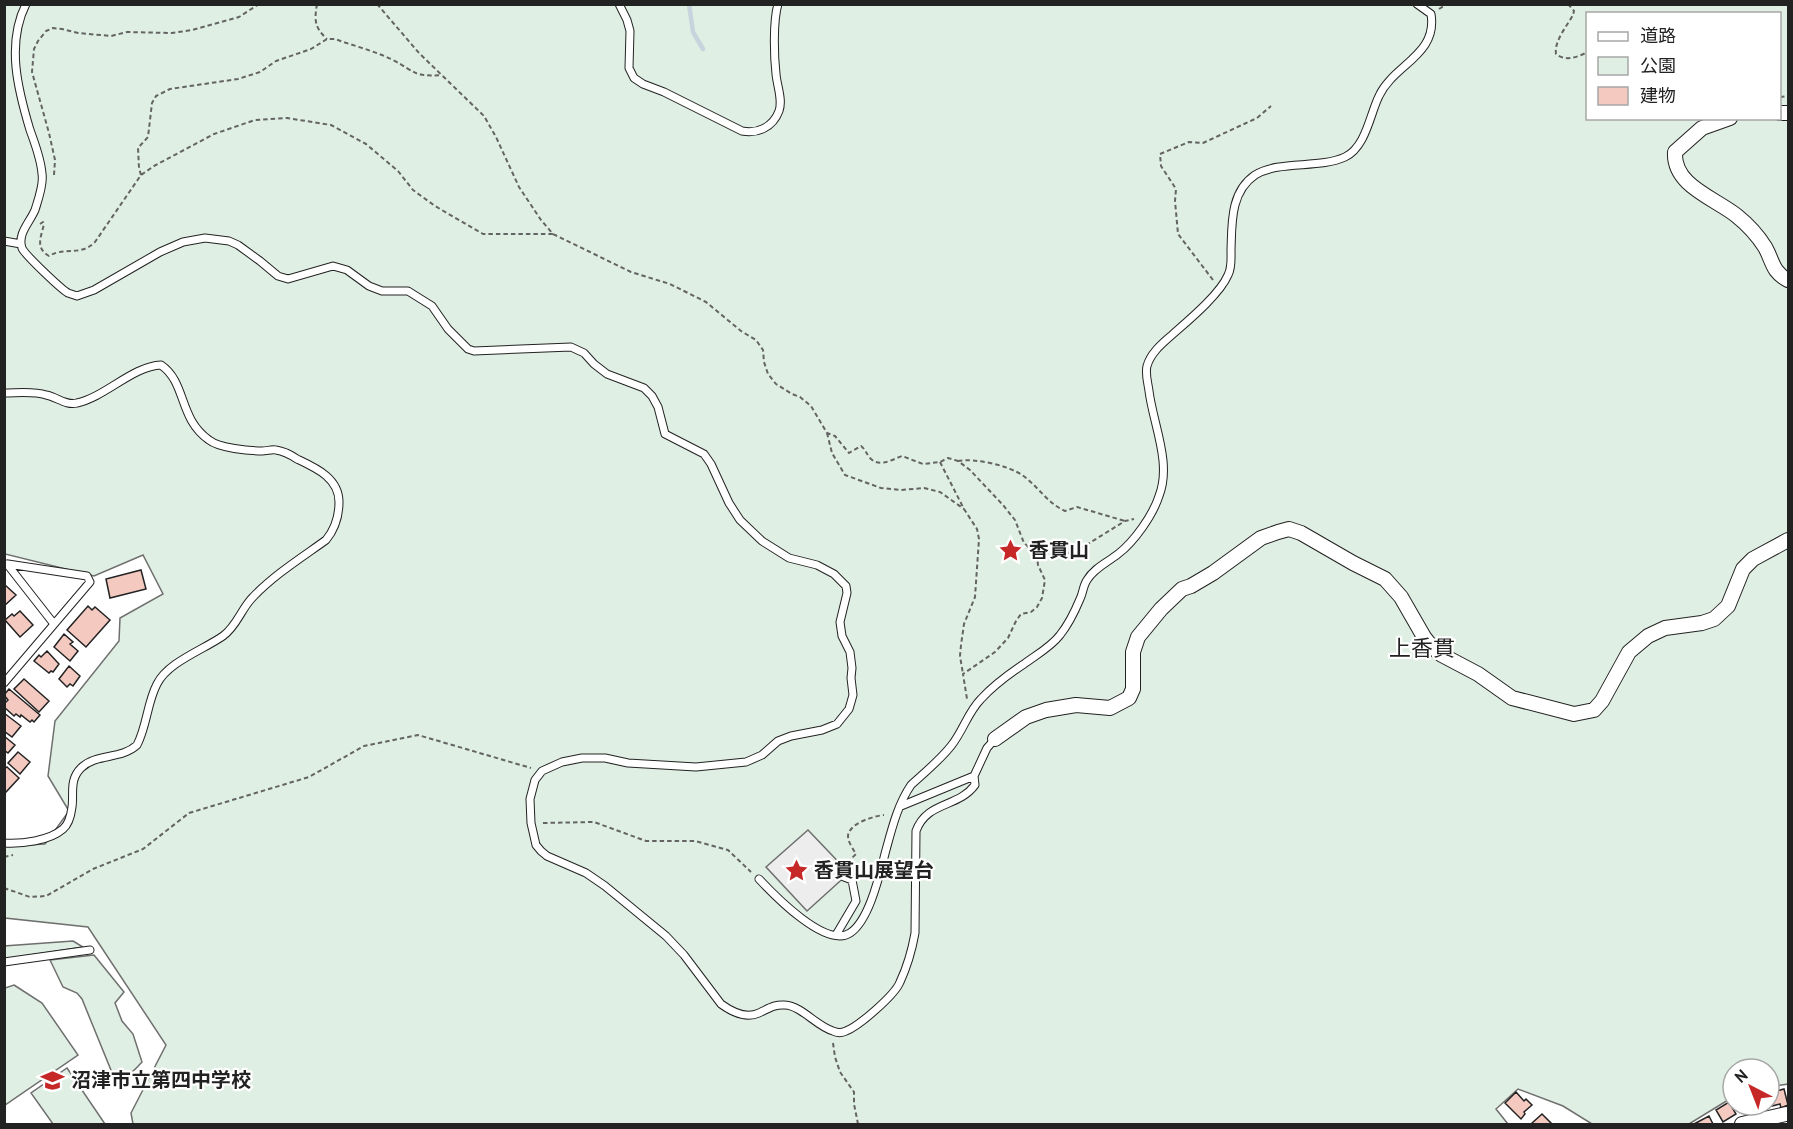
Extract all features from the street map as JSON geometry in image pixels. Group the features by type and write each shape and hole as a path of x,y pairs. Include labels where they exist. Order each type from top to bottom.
{"street":[{"path":"1724,120 1702,128 1675,152 1674,162 1682,177 1737,216 1752,231 1765,247 1774,269 1788,280"},
{"path":"995,739 1026,717 1046,710 1076,705 1110,708 1129,698 1133,689 1133,652 1138,637 1161,609 1182,589 1213,573 1261,538 1289,529 1301,533 1385,579 1401,597 1424,637 1442,655 1478,674 1512,698 1574,714 1594,710 1602,701 1629,652 1648,636 1665,628 1714,619 1728,606 1743,569 1753,559 1788,540"},
{"path":"1742,1125 1786,1114"}],"lane":[{"path":"26,4 15,42 16,69 21,100 43,177 34,210 22,232 21,244 27,255 68,293 76,296 94,290 160,252 183,242 205,238 229,241 238,245 278,276 288,279 333,266 347,270 369,286 382,291 408,291 432,306 448,330 468,349 474,351 571,347 585,353 607,374 644,388 652,396 658,407 665,434 704,454 740,520 762,541 789,558 817,565 834,574 846,586 847,593 840,622 842,636 850,652 852,668 850,678 853,695 849,709 837,724 778,741 762,755 746,762 696,767 582,758 562,762 542,771 532,789 531,823 536,845 541,851 547,856 586,873 666,936 726,1008 745,1016 758,1014 770,1006 788,1005 832,1031 840,1033 851,1029 887,999 899,984 912,950 915,933 916,831 919,822 927,813 971,791 975,785 974,776 987,748 995,739"},
{"path":"619,4 630,31 629,68 634,78 750,133 760,131 772,122 780,110 780,93 776,74 775,16 778,4"},
{"path":"759,879 780,902 824,932 848,935 856,928 863,918 894,822 911,785 951,747 973,707 999,681 1043,651 1059,636 1080,599 1087,580 1096,570 1125,549 1150,516 1160,495 1163,477 1162,456 1146,373 1148,363 1156,350 1220,288 1229,274 1232,217 1236,201 1247,182 1257,174 1345,157 1352,152 1360,142 1385,84 1409,63 1430,36 1433,25 1431,14 1417,4"},
{"path":"4,241 21,244"},
{"path":"4,393 46,394 74,404 86,401 146,367 161,365 169,370 175,380 187,414 201,434 212,442 236,448 278,450 314,468 334,483 339,496 339,514 326,540 256,593 231,629 164,674 157,684 137,745 120,754 84,765 77,772 71,790 72,805 69,821 63,829 34,841 4,843"},
{"path":"6,563 54,624"},
{"path":"4,683 90,582 87,576 6,563"},
{"path":"901,806 974,776"},
{"path":"836,935 856,901 852,880 844,877"},
{"path":"4,962 90,950"}],"path":[{"path":"54,177 55,160 32,72 34,49 46,31 53,28 111,36 127,32 172,33 239,17 259,4"},
{"path":"317,4 315,16 318,30 327,39"},
{"path":"377,4 419,53 484,116 519,187 553,234"},
{"path":"1568,4 1574,11 1555,49 1556,54 1560,58 1571,59 1586,52"},
{"path":"141,175 138,148 148,137 152,103 156,96 170,89 238,79 260,72 276,61 311,49 327,39 335,39 376,53 414,74 443,75"},
{"path":"1220,288 1178,234 1174,201 1176,189 1161,166 1160,154 1189,142 1203,143 1257,118 1271,106"},
{"path":"38,227 43,222 39,242 46,255 60,251 84,251 95,242 141,175 173,154 214,134 255,120 287,118 331,125 366,144 398,171 413,190 435,206 483,234 553,234 631,272 670,284 706,302 741,331 756,340 763,350 768,374 776,384 811,406 827,433 832,453 845,475 882,488 924,489 940,492 964,509"},
{"path":"827,433 835,436 849,453 861,446 869,457 879,463 902,456 923,464 948,459 958,461 969,459 1012,470 1022,475 1050,502 1065,511 1077,507 1125,521"},
{"path":"958,461 1004,505 1015,520 1024,543 1037,555 1038,565 1045,580 1042,598 1037,607 1031,612 1021,614 1008,638 995,652 963,674"},
{"path":"940,462 977,529 979,538 975,597 964,624 960,656 965,697 973,707"},
{"path":"1037,555 1043,552 1057,556 1083,547 1125,521 1150,516"},
{"path":"4,888 30,897 46,896 93,869 143,849 189,813 309,777 364,746 418,735 542,771"},
{"path":"840,863 847,862 856,854 848,835 855,826 872,816 885,815 894,822"},
{"path":"531,823 594,822 646,841 695,841 728,850 759,879"},
{"path":"832,1031 835,1057 840,1071 854,1092 858,1125"}],"green space":[{"path":"5,5 1788,5 1788,1084 1781,1085 1781,1057 1721,1057 1721,1104 1689,1124 1592,1124 1563,1106 1518,1089 1496,1109 1508,1124 133,1124 131,1113 166,1045 88,927 5,918 5,846 45,844 69,811 48,776 55,721 119,641 120,618 163,594 143,555 94,576 5,554"},
{"path":"73,941 83,947 5,959 4,946"},
{"path":"94,955 124,992 115,1003 122,1021 133,1034 142,1062 127,1075 113,1075 82,999 77,993 63,987 50,960"},
{"path":"14,985 42,1003 78,1055 5,1105 5,988"},
{"path":"67,1068 105,1124 53,1124 31,1093"}],"shaded area":[{"path":"808,830 849,873 807,911 766,867"}],"building":[{"path":"141,570 146,589 110,598 106,579"},
{"path":"4,584 16,595 4,606"},
{"path":"88,606 92,610 95,607 110,620 86,647 67,630"},
{"path":"20,611 33,625 20,637 5,620"},
{"path":"64,634 73,642 70,644 78,651 70,661 54,647"},
{"path":"47,651 59,664 53,672 49,673 34,661"},
{"path":"69,666 80,676 73,686 70,684 67,687 59,679"},
{"path":"24,679 49,701 39,712 14,689"},
{"path":"9,689 40,715 34,722 32,720 30,722 21,715 20,717 16,714 14,716 4,707 8,700 4,695"},
{"path":"4,713 21,726 12,737 4,731"},
{"path":"4,736 15,745 8,753 4,750"},
{"path":"18,752 30,762 20,774 8,763"},
{"path":"7,767 19,778 6,792 4,791 4,769"},
{"path":"1784,1089 1788,1105 1781,1108 1781,1090"},
{"path":"1516,1092 1524,1101 1526,1099 1532,1105 1524,1112 1521,1119 1505,1103"},
{"path":"1721,1107 1721,1117 1731,1117 1723,1122 1716,1110"},
{"path":"1542,1114 1552,1124 1531,1124"},
{"path":"1709,1116 1713,1124 1694,1124"}],"waterway":[{"path":"689,4 693,32 703,49"}],"place":[{"name":"香貫山","path":"1011,550"},
{"name":"香貫山展望台","path":"796,870"},
{"name":"沼津市立第四中学校","path":"53,1080"}],"district":[{"name":"上香貫","path":"1422,648"}]}
